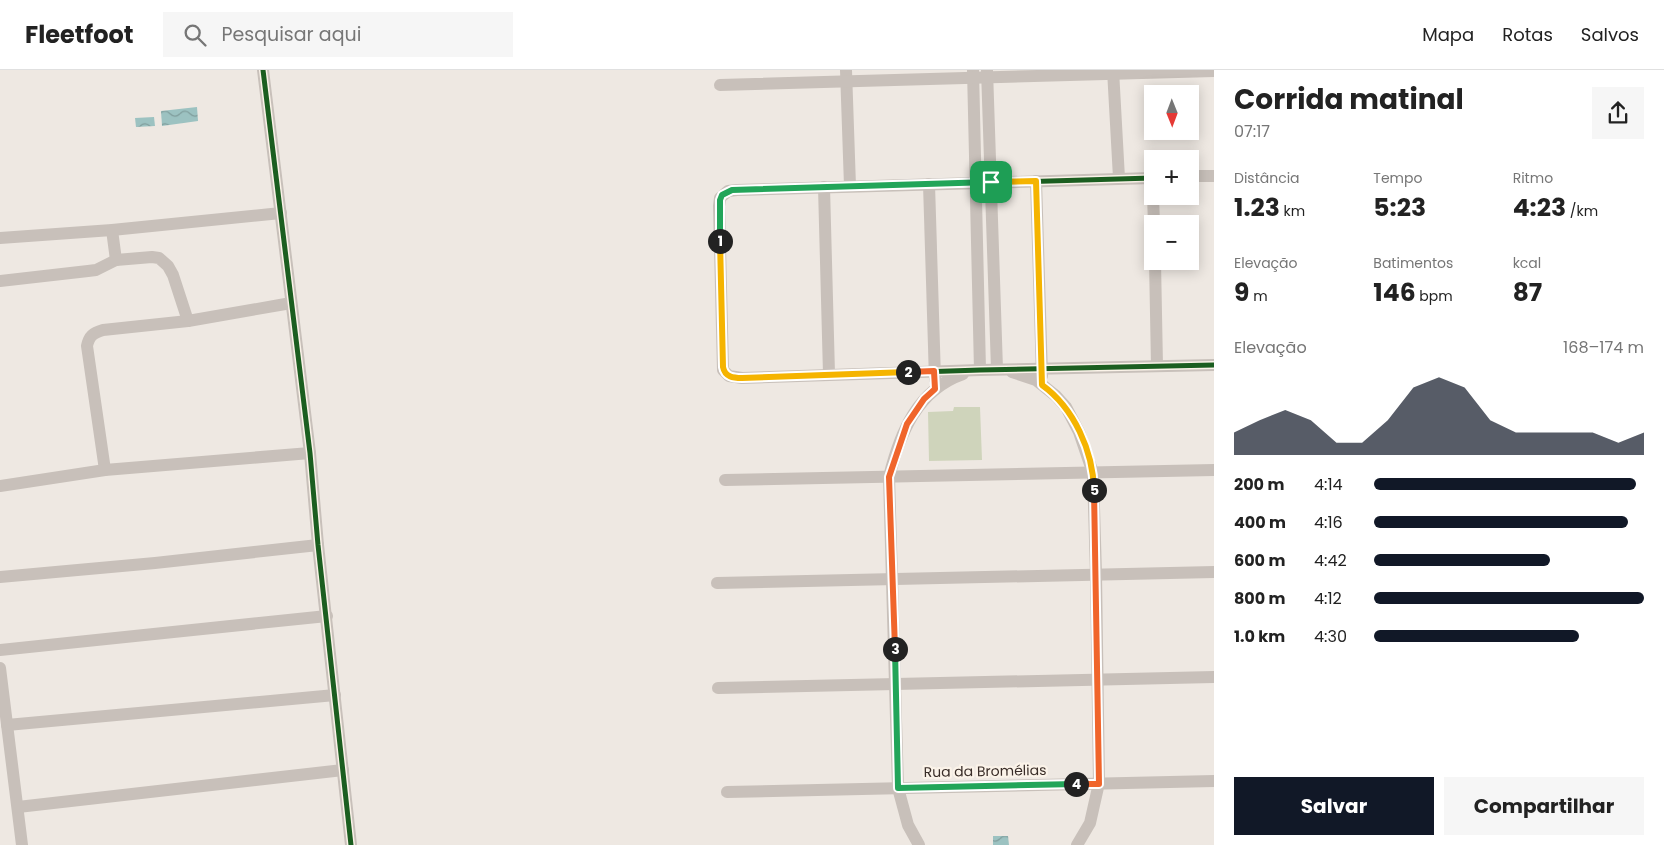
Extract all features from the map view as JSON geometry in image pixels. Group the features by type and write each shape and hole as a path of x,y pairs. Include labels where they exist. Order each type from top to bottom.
{"street":[{"path":"263,70 310,453 318,545 351,845"},
{"path":"720,85 846,76 1214,71"},
{"path":"1114,72 1119,178"},
{"path":"973,74 980,370"},
{"path":"987,74 998,369"},
{"path":"846,76 850,186"},
{"path":"1199,176 1214,176"},
{"path":"1144,178 728,191 720,198 724,372 736,378 998,369 1214,365"},
{"path":"1036,181 1042,385"},
{"path":"929,184 935,389"},
{"path":"824,187 829,374"},
{"path":"0,238 112,230 281,213"},
{"path":"112,230 116,260"},
{"path":"0,281 96,270 116,260 159,258 168,266 173,275 188,321"},
{"path":"1154,270 1157,366"},
{"path":"105,470 87,346 91,335 103,330 188,321 291,303"},
{"path":"998,369 1036,380 1056,396 1080,432 1093,473 1099,784 1090,823 1077,845"},
{"path":"920,845 908,825 898,788 889,477 907,424 924,399 935,389 954,377 980,370"},
{"path":"0,486 105,470 310,453"},
{"path":"725,480 1214,470"},
{"path":"0,577 156,563 318,545"},
{"path":"717,583 1214,572"},
{"path":"0,650 327,616"},
{"path":"0,668 5,734 18,807 22,845"},
{"path":"718,688 1214,677"},
{"path":"5,734 335,695"},
{"path":"18,807 343,770"},
{"name":"Rua da Bromélias","path":"727,792 1214,781"}],"green space":[{"path":"954,407 980,407 982,460 929,461 928,412 953,411"}],"water":[{"path":"197,107 198,121 162,126 161,111"},
{"path":"154,117 155,126 136,127 135,118"},
{"path":"993,836 1008,836 1009,845 993,845"}],"cycle path":[{"path":"263,70 310,453 318,545 351,845"},
{"path":"1144,178 728,191 720,198 719,206 723,370 729,376 742,378 1214,365"}],"route":[{"path":"1036,181 1042,385 1056,396 1074,421 1080,432 1093,473 1099,784 898,788 889,477 907,424 924,399 935,389 934,371 742,378 726,374 723,361 720,198 728,191 737,190 991,182 1036,181"}]}
